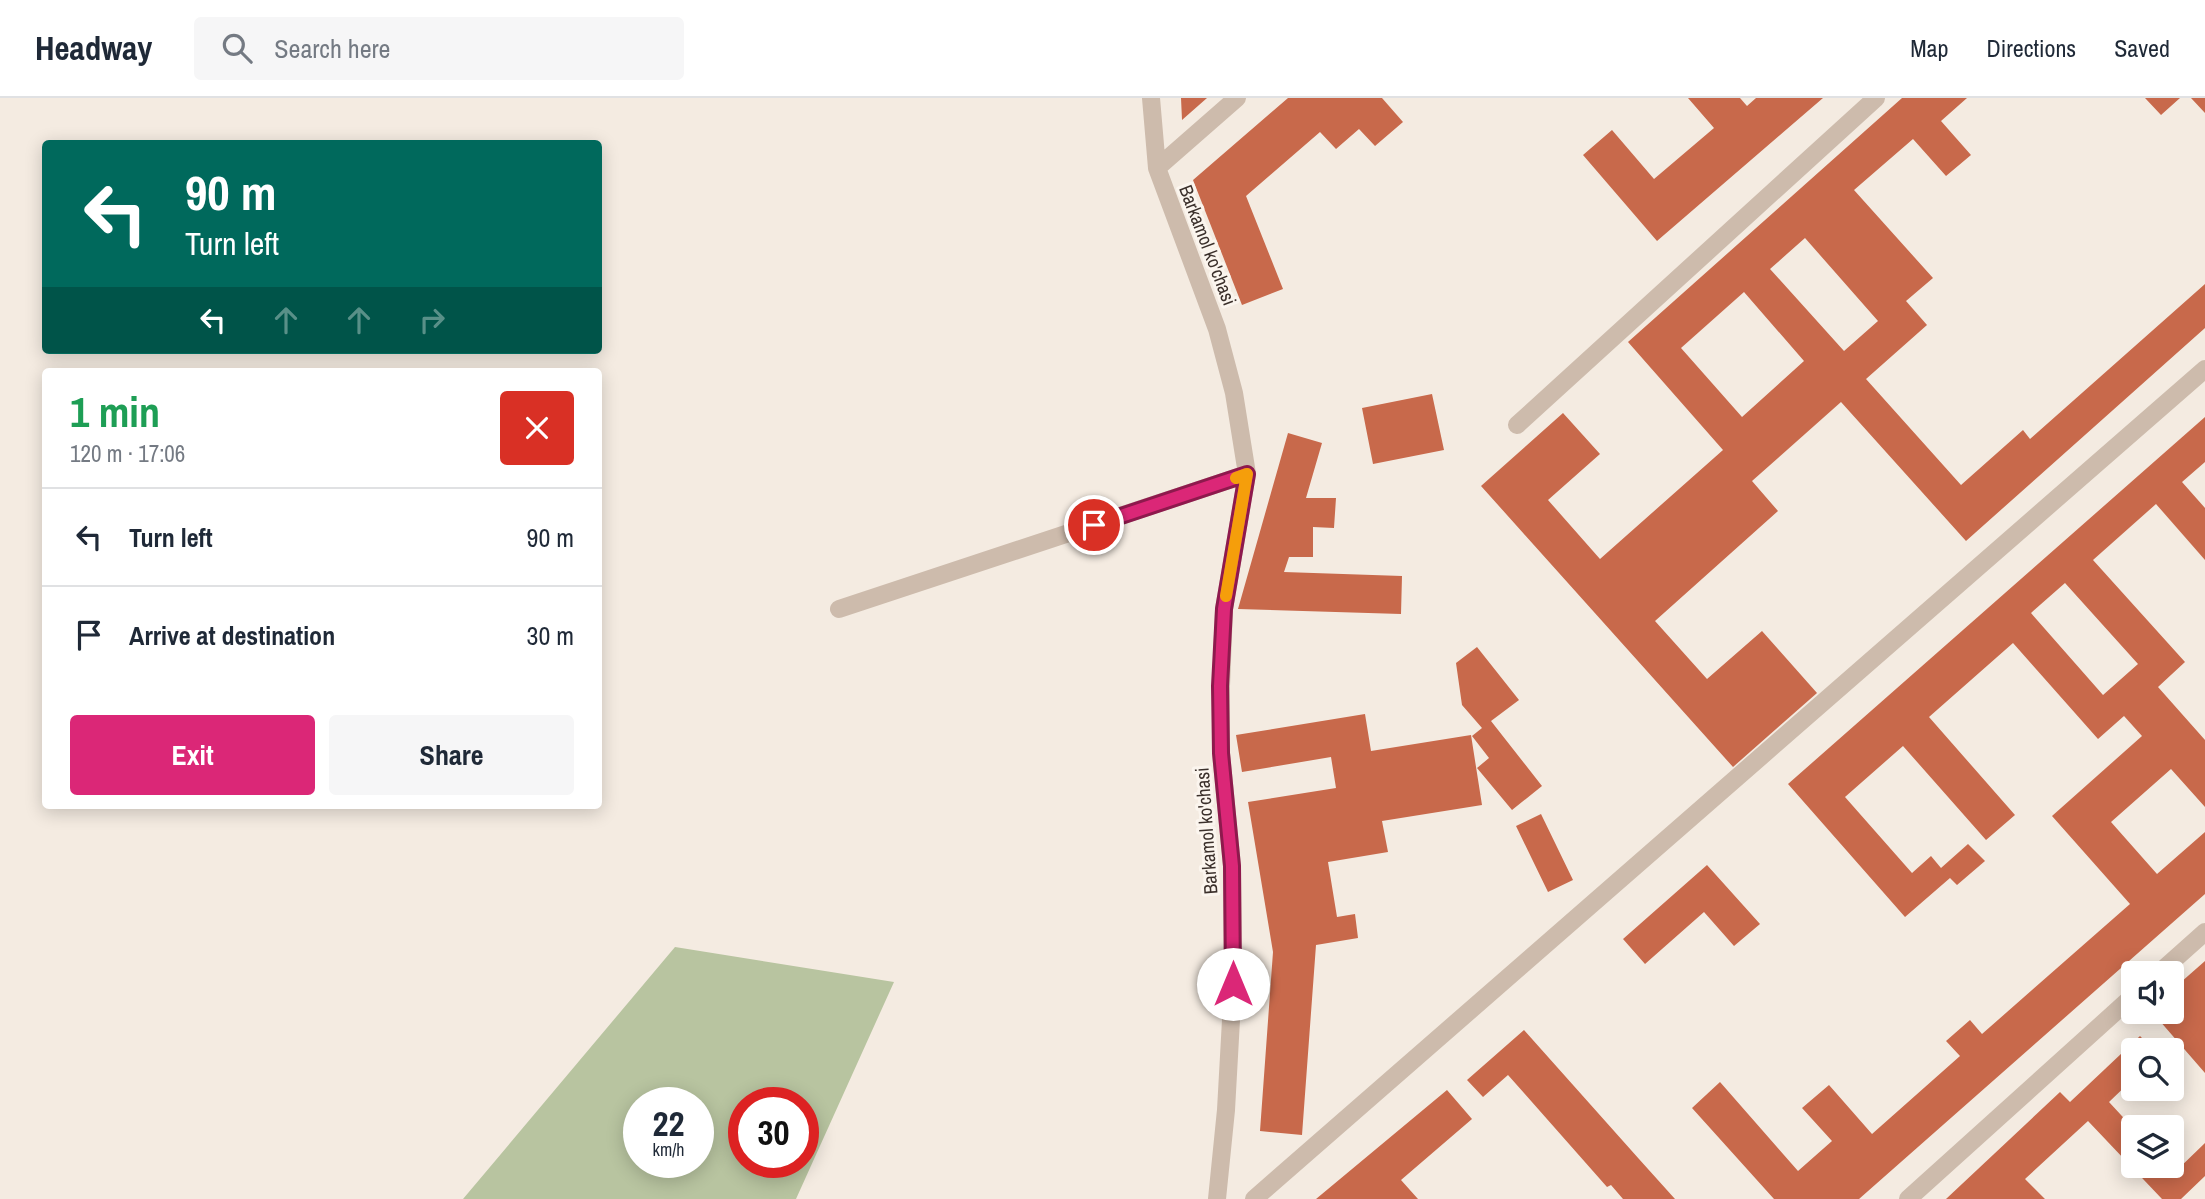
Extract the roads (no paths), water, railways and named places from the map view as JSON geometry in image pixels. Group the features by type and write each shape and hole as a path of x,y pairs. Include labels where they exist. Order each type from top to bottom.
{"street":[{"name":"Barkamol ko'chasi","path":"1151,98 1157,168 1217,329 1234,393 1247,474 1224,609 1220,686 1221,753 1232,866 1233,984 1226,1110 1217,1199"},
{"path":"1157,168 1237,98"},
{"path":"1517,425 1876,98"},
{"path":"1254,1199 2205,369"},
{"path":"839,609 1247,474"},
{"path":"2172,961 2205,932"},
{"path":"1908,1199 2121,1007"}]}
